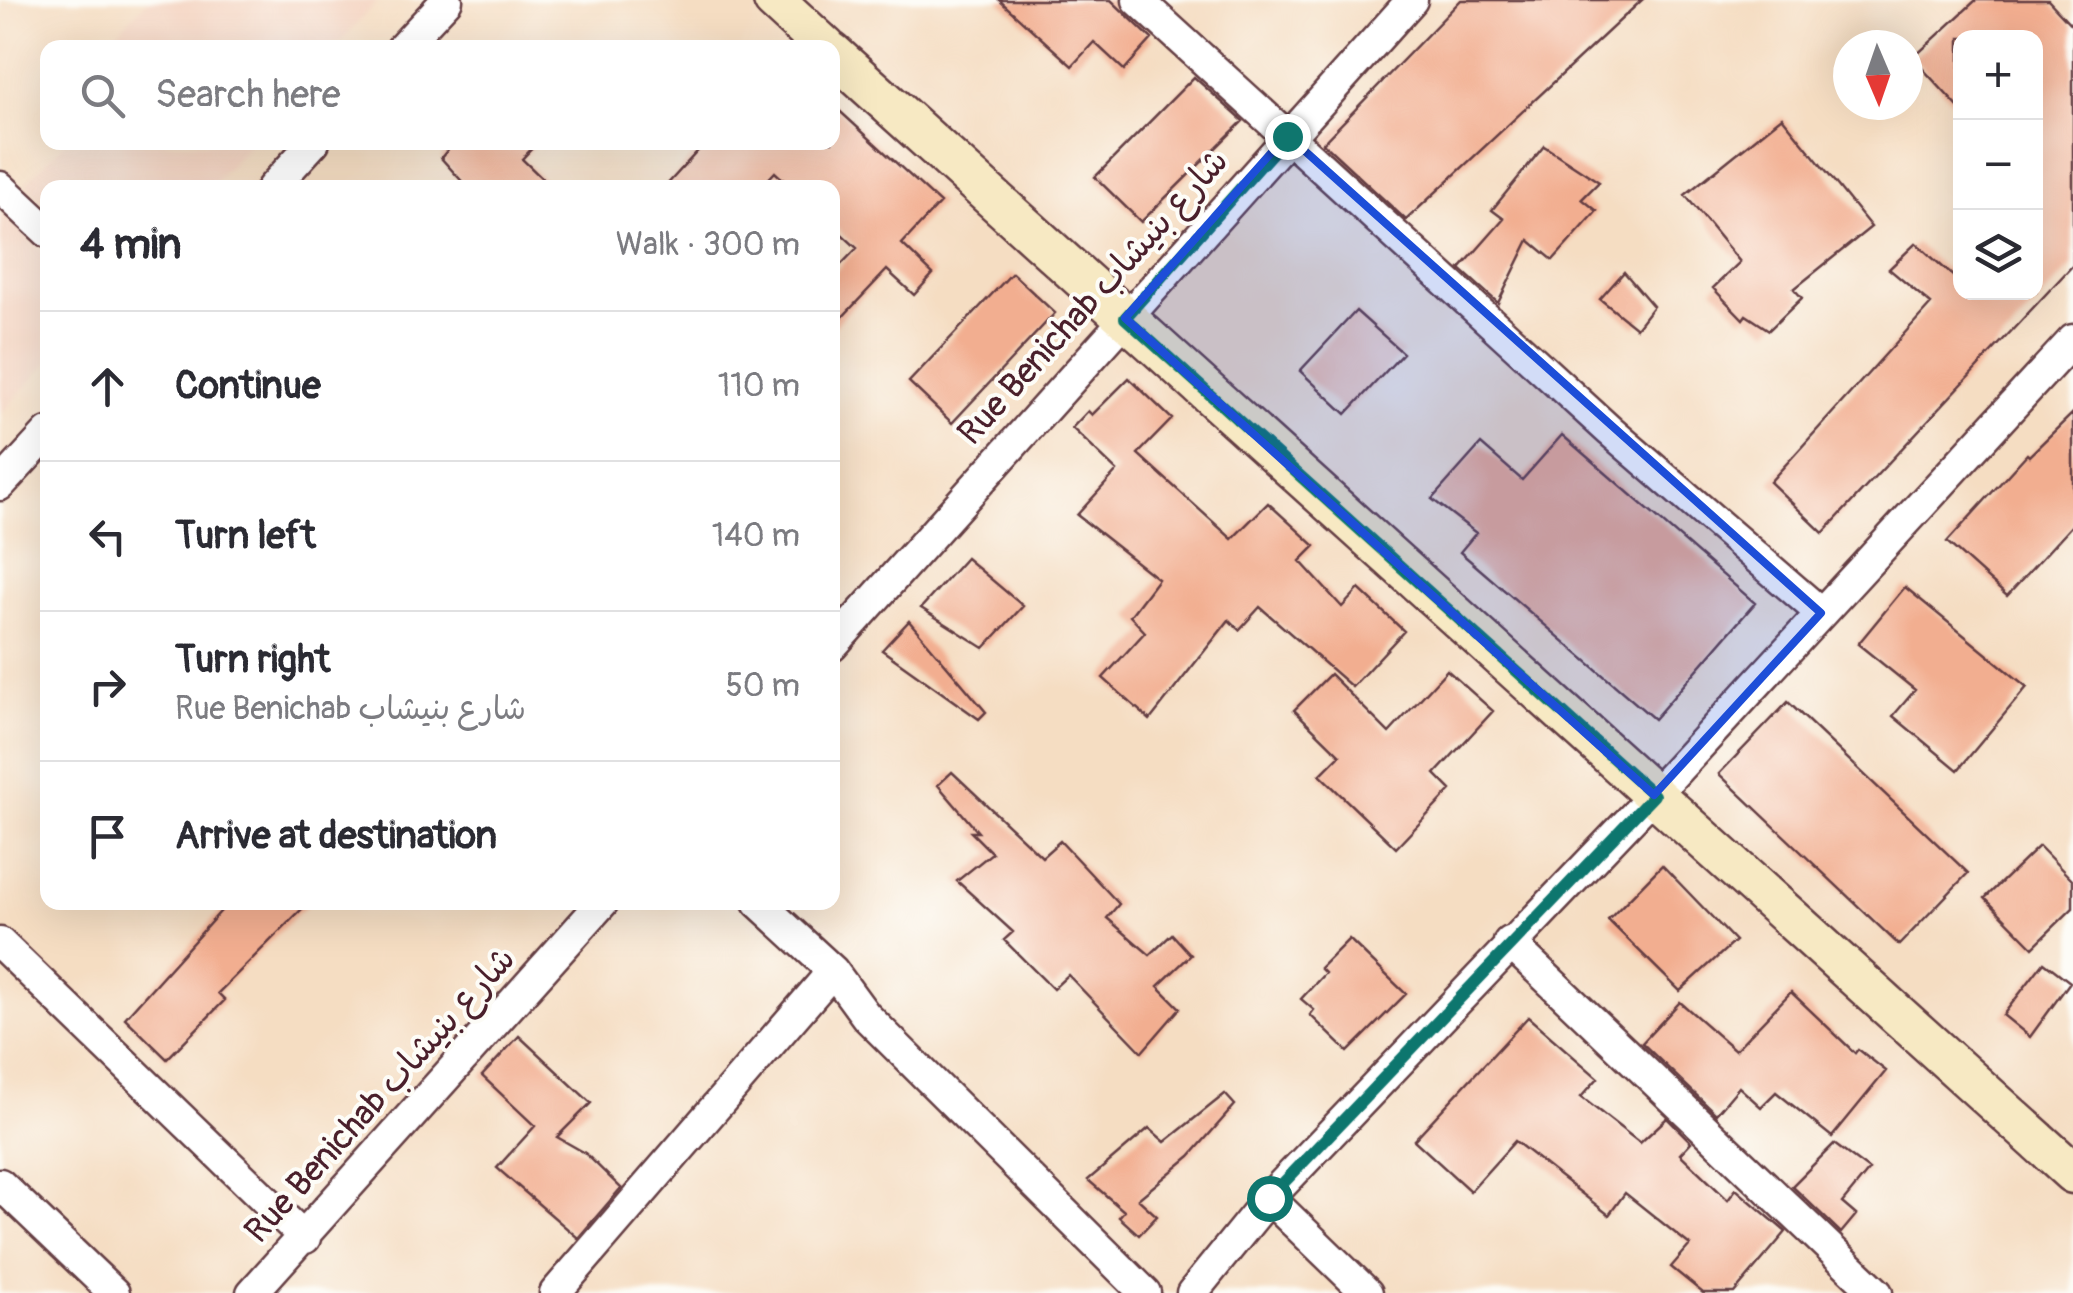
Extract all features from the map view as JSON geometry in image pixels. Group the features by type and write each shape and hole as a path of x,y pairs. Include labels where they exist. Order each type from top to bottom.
{"street":[{"path":"409,40 446,0"},
{"path":"774,0 817,40"},
{"path":"1138,0 1610,431 1821,614"},
{"name":"Rue Benichab شارع بنيشاب","path":"840,637 1412,0"},
{"path":"840,60 2073,1173"},
{"path":"279,180 307,150"},
{"path":"0,186 40,224"},
{"path":"1192,1293 1269,1198 1509,942 1654,795 2073,340"},
{"path":"0,486 40,442"},
{"name":"Rue Benichab شارع بنيشاب","path":"252,1293 597,910"},
{"path":"767,910 833,971 866,1016 1145,1293"},
{"path":"1509,942 1877,1293"},
{"path":"0,944 305,1238"},
{"path":"555,1293 833,971"},
{"path":"0,1184 114,1293"},
{"path":"1269,1198 1367,1293"}],"highlighted area":[{"path":"1287,135 1821,613 1654,795 1125,318"}],"shaded area":[{"path":"148,0 378,0 342,40 111,40"},
{"path":"57,150 244,150 216,180 40,180 40,198 25,184"},
{"path":"0,210 40,248 40,371 0,415"}],"building":[{"path":"999,0 1111,0 1152,39 1124,70 1094,42 1072,66"},
{"path":"1461,0 1642,0 1406,220 1323,143"},
{"path":"1976,0 2048,0 2073,27 2073,265 2043,297 2043,30 1953,30 1953,101 1923,69 1923,49"},
{"path":"1194,77 1243,121 1141,222 1095,177"},
{"path":"840,111 940,203 902,244 933,274 914,295 887,270 840,320 840,266 857,248 840,232 840,180 784,180 775,172 768,180 671,180 699,150 840,150"},
{"path":"1782,117 1871,227 1794,289 1802,298 1769,330 1746,315 1743,319 1713,288 1740,262 1685,195"},
{"path":"1544,146 1599,182 1582,199 1597,211 1553,260 1529,240 1498,303 1460,269 1504,219 1492,210"},
{"path":"448,150 530,150 522,159 544,180 461,180 441,158"},
{"path":"1916,243 1953,276 1953,300 2040,300 1823,533 1770,482 1931,304 1889,269"},
{"path":"1624,272 1653,306 1636,328 1600,299"},
{"path":"1012,273 1055,313 952,423 909,382"},
{"path":"1356,311 1403,353 1346,414 1300,371"},
{"path":"1129,378 1172,419 1138,454 1232,539 1268,503 1315,546 1300,561 1342,607 1359,589 1404,631 1352,687 1260,607 1239,630 1229,620 1150,720 1103,678 1145,632 1130,616 1158,579 1077,515 1117,471 1072,428 1088,411 1092,415"},
{"path":"2073,413 2073,524 2007,596 1947,542 2027,454"},
{"path":"1562,435 1755,603 1654,719 1460,552 1476,533 1432,499 1481,444 1522,480"},
{"path":"966,558 1023,606 984,648 921,608"},
{"path":"1905,587 2027,687 1958,770 1893,716 1915,690 1858,644"},
{"path":"909,621 986,712 979,719 882,650"},
{"path":"1447,670 1493,711 1435,774 1451,790 1396,848 1320,775 1340,755 1294,710 1330,674 1389,733"},
{"path":"1788,702 1968,873 1899,945 1719,774"},
{"path":"952,772 1042,857 1060,841 1119,904 1107,918 1150,955 1172,934 1191,955 1158,986 1180,1008 1142,1052 1068,975 1053,989 1004,940 1013,932 957,881 992,853 971,832 978,832 938,785"},
{"path":"2039,846 2073,881 2073,908 2033,947 1985,898"},
{"path":"1662,865 1735,941 1680,991 1608,920"},
{"path":"222,910 301,910 218,993 225,1000 167,1059 125,1018"},
{"path":"1349,939 1406,994 1348,1052 1310,1015 1314,1010 1301,999 1325,973 1320,968"},
{"path":"2044,962 2070,982 2030,1037 2003,1015"},
{"path":"1791,992 1855,1053 1858,1049 1886,1071 1832,1137 1776,1092 1761,1107 1739,1087 1716,1114 1642,1043 1680,1002 1735,1050"},
{"path":"1528,1017 1598,1078 1581,1097 1640,1143 1667,1118 1691,1142 1680,1154 1728,1200 1736,1189 1786,1232 1734,1293 1703,1293 1671,1267 1690,1245 1625,1193 1609,1215 1515,1141 1470,1191 1414,1140"},
{"path":"519,1036 591,1103 557,1137 585,1153 621,1188 578,1238 497,1168 535,1126 482,1076"},
{"path":"1225,1094 1235,1105 1190,1156 1138,1199 1157,1216 1139,1235 1119,1217 1124,1211 1088,1180 1149,1128 1165,1142"},
{"path":"1834,1144 1869,1170 1842,1203 1856,1215 1841,1233 1792,1186"}],"route":[{"path":"1269,1198 1509,942 1654,795 1125,318 1287,136"}]}
